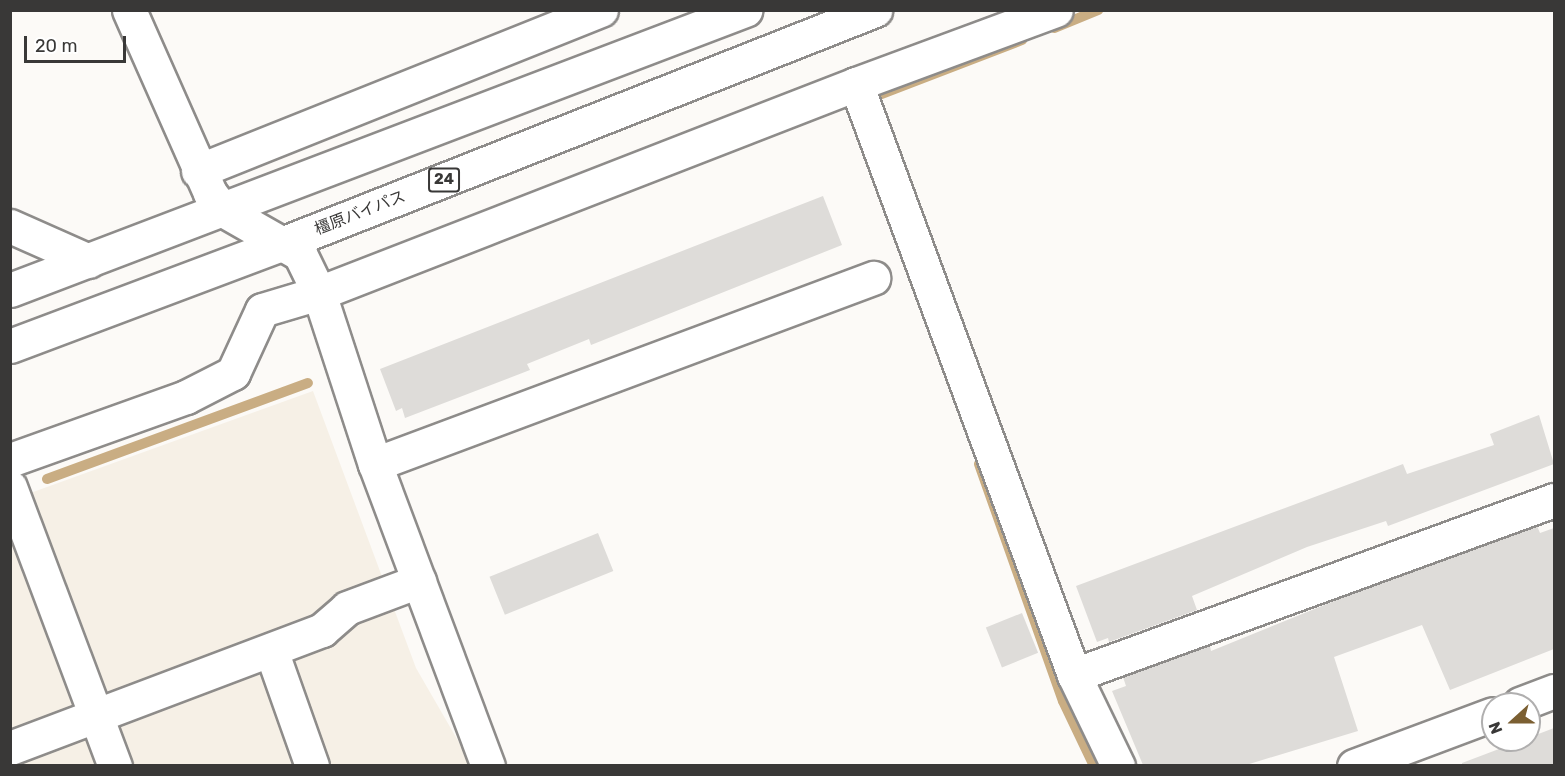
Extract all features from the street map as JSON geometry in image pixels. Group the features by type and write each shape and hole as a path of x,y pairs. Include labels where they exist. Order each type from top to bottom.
{"main road":[{"path":"129,10 198,171 223,210 279,245 300,254 320,293 375,464 488,765"},
{"path":"198,171 601,10"},
{"path":"10,290 745,10"},
{"name":"橿原バイパス","path":"10,346 279,245 875,10"},
{"path":"10,460 186,397 233,373 262,310 320,293 856,84 1056,10"},
{"path":"856,84 1074,675 1118,765"},
{"path":"10,225 89,261"},
{"path":"375,464 873,278"},
{"path":"10,487 115,765"},
{"path":"1074,675 1554,500"},
{"path":"10,748 322,630 347,608 419,580"},
{"path":"271,650 312,765"},
{"path":"1353,765 1481,718"}],"shaded area":[{"path":"313,391 416,668 472,765 11,766 11,500"}],"building":[{"path":"823,196 842,245 591,345 589,339 527,364 530,370 405,418 402,408 396,411 380,369"},
{"path":"1539,415 1554,464 1388,526 1386,521 1307,547 1192,596 1197,610 1109,642 1108,638 1097,642 1076,586 1403,464 1407,474 1494,445 1490,434"},
{"path":"1537,526 1540,533 1554,528 1554,649 1450,690 1422,625 1334,657 1358,731 1246,765 1143,765 1112,691 1126,686 1123,677 1210,646 1211,651 1349,595"},
{"path":"598,533 613,571 505,615 490,577"},
{"path":"1022,613 1038,653 1002,667 986,628"},
{"path":"1554,728 1554,765 1462,765 1462,763 1491,752 1541,752 1541,733"}],"waterway":[{"path":"1054,28 1098,10"},
{"path":"871,98 1022,40"},
{"path":"47,479 308,383"},
{"path":"979,464 1063,701 1094,766"}]}
